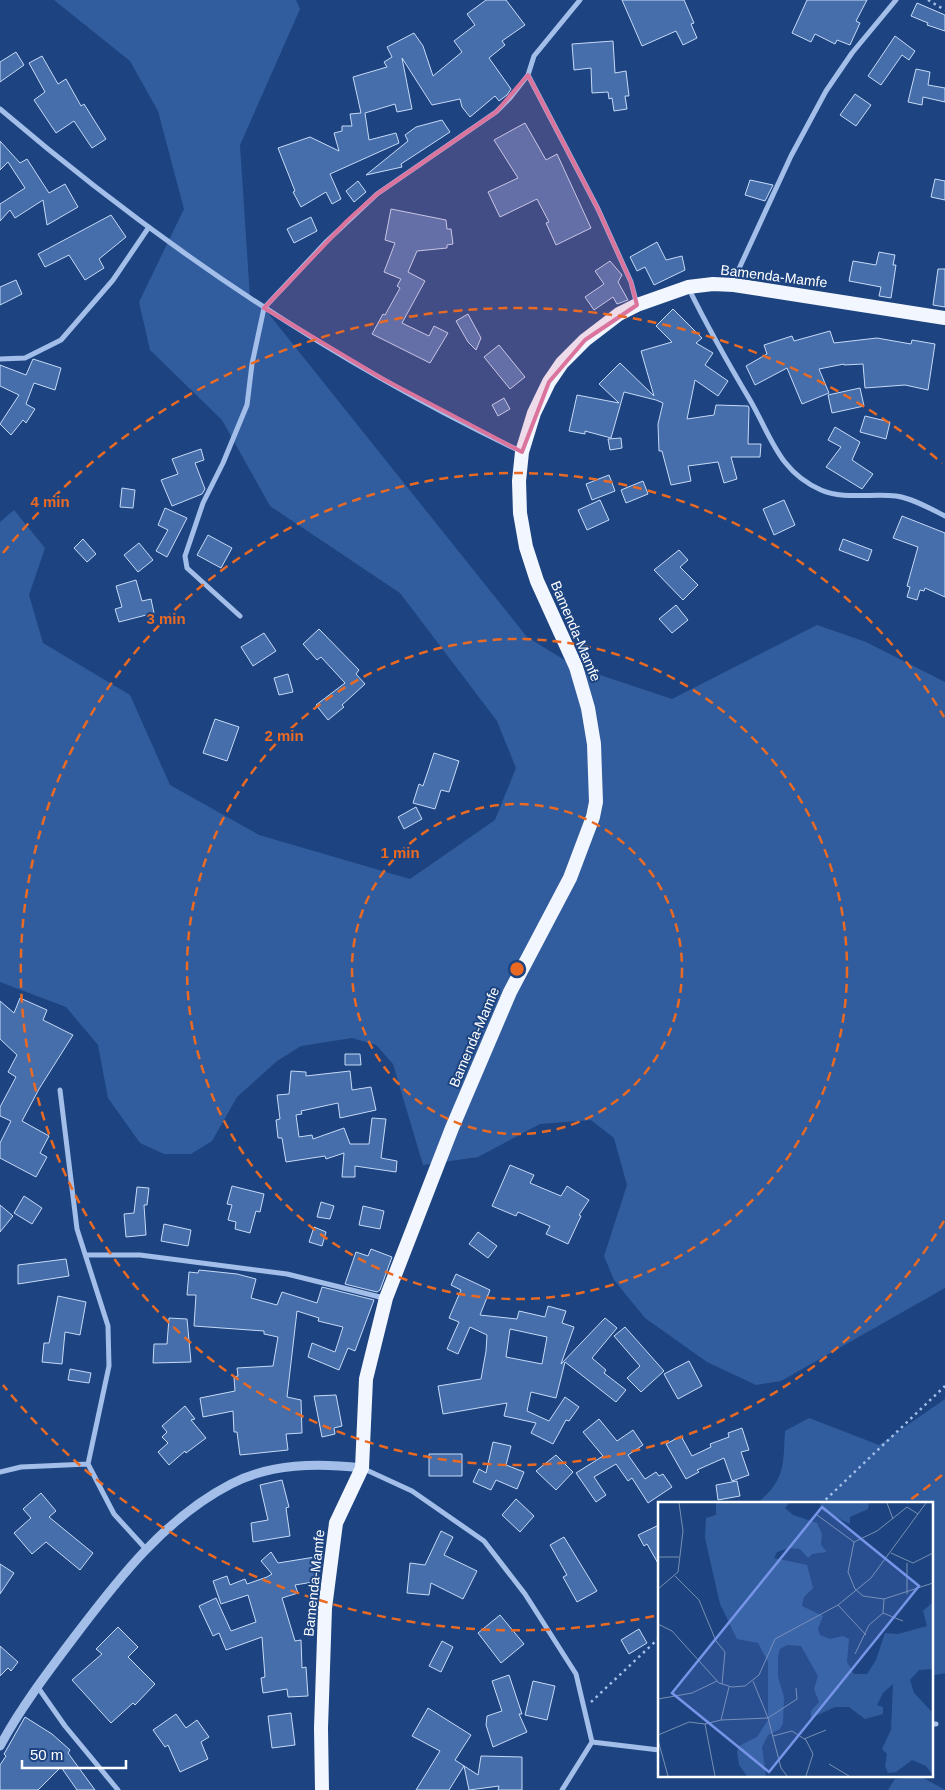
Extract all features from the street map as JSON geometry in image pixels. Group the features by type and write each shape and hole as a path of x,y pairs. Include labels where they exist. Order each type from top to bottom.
{"highway":[{"name":"Bamenda-Mamfe","path":"322,1790 321,1728 325,1608 336,1522 362,1468 366,1378 386,1298 452,1128 510,992 570,878 593,817 596,802 594,753 588,708 576,667 537,581 526,547 520,513 519,489 522,452 534,413 549,382 562,364 585,340 619,314 637,305 688,287 713,284 734,285 945,318"}],"street":[{"path":"240,616 187,568 185,556 203,503 223,463 247,405 252,364 264,308 353,216 377,194 496,112 528,75 534,56 580,0"},
{"path":"734,285 737,273 791,156 826,90 852,54 896,0"},
{"path":"528,75 598,209 631,282 637,305"},
{"path":"0,109 62,162 149,227 264,308 383,379 522,452"},
{"path":"0,359 25,358 61,340 113,280 149,227"},
{"path":"688,287 720,351 759,416 774,450 801,479 822,491 850,495 898,496 945,516"},
{"path":"60,1090 77,1229 108,1326 109,1366 88,1464 114,1514 145,1548"},
{"path":"86,1255 140,1255 288,1274 386,1298"},
{"path":"0,1472 21,1466 88,1464"},
{"path":"0,1746 37,1686 145,1548 204,1501 232,1483 255,1474 285,1467 314,1464 362,1468 412,1491 484,1540 525,1594 562,1649 576,1674 592,1742 562,1790"},
{"path":"37,1686 65,1726 118,1790"},
{"path":"592,1742 658,1750"}],"path":[{"path":"928,0 945,10"},
{"path":"823,1502 945,1386"},
{"path":"584,1709 658,1639"}],"highlighted area":[{"path":"528,75 598,209 631,282 637,305 585,340 549,382 522,452 383,379 264,308 347,221 377,194 496,112"}],"shaded area":[{"path":"54,0 296,0 300,9 240,145 250,298 264,308 527,637 576,667 672,699 817,625 866,642 945,682 945,1288 781,1381 756,1385 707,1362 645,1318 614,1280 604,1256 627,1185 614,1138 591,1120 540,1124 478,1157 423,1165 393,1064 376,1045 352,1038 301,1046 277,1061 237,1097 212,1141 191,1154 164,1154 140,1143 108,1098 98,1045 66,1007 0,982 0,522 14,510 45,548 29,595 43,643 130,695 170,785 259,835 410,879 495,820 516,768 497,721 400,593 270,506 222,420 150,350 139,302 184,209 158,111 130,61"},
{"path":"945,1399 945,1673 932,1676 932,1502 758,1502 778,1479 783,1463 785,1431 809,1418 879,1445"},
{"path":"924,1778 945,1790 888,1790 895,1779"}],"building":[{"path":"486,0 506,0 525,25 502,41 505,45 489,58 511,89 507,95 499,101 495,96 470,117 462,107 460,99 432,105 402,58 412,109 397,112 395,104 365,113 369,140 396,133 399,143 330,174 341,199 332,204 326,192 301,207 293,192 295,191 278,148 310,137 339,151 334,133 342,131 342,126 352,126 350,114 361,113 353,77 387,67 384,62 392,57 387,47 414,33 423,46 433,76 462,52 454,41 475,25 467,14"},
{"path":"622,0 684,0 694,23 691,24 697,38 683,45 676,31 642,46"},
{"path":"807,0 867,0 856,21 860,23 850,45 837,40 835,44 815,34 811,42 792,33"},
{"path":"917,3 945,15 945,31 927,25 928,23 911,16"},
{"path":"895,36 915,51 909,60 902,55 881,85 868,76"},
{"path":"613,41 615,73 626,71 629,96 625,96 627,109 614,111 612,98 609,99 608,92 592,93 591,68 574,70 572,44"},
{"path":"16,52 24,65 0,82 0,62"},
{"path":"42,56 58,84 66,79 81,106 84,104 106,139 92,148 74,121 56,133 34,100 45,92 29,63"},
{"path":"916,69 930,72 928,85 945,88 945,102 923,97 922,105 908,102"},
{"path":"855,94 871,105 856,126 840,115"},
{"path":"442,120 450,132 401,164 402,167 366,175 408,141 405,135 416,127"},
{"path":"525,123 546,160 557,154 591,228 556,245 546,223 549,222 537,199 500,217 488,192 518,178 494,140"},
{"path":"0,141 20,163 27,159 49,193 65,184 78,207 47,225 43,200 15,218 10,210 0,221 0,204 25,188 8,162 0,170"},
{"path":"935,179 945,181 945,200 931,197"},
{"path":"750,180 773,185 765,201 745,195"},
{"path":"358,181 366,192 354,202 346,191"},
{"path":"391,209 446,220 447,229 451,229 453,244 447,245 447,248 417,251 408,272 425,281 402,323 429,336 434,326 448,333 430,363 372,334 400,288 397,286 401,279 384,272 395,243 385,240"},
{"path":"111,215 126,237 99,259 104,268 85,280 69,255 45,267 38,254"},
{"path":"311,217 317,231 294,243 287,229"},
{"path":"657,242 666,260 682,256 685,270 654,285 645,267 637,271 630,257"},
{"path":"879,252 895,255 893,265 896,265 891,298 879,296 881,287 849,281 853,261 876,265"},
{"path":"610,261 622,275 618,282 628,300 617,304 613,297 594,310 585,297 604,284 595,271"},
{"path":"938,269 945,269 945,307 933,305"},
{"path":"16,280 22,294 0,305 0,287"},
{"path":"673,309 702,338 696,343 713,353 705,365 728,381 718,396 695,380 687,419 714,415 716,405 748,406 749,408 748,444 761,444 760,457 731,457 737,479 724,483 718,462 688,466 691,481 671,485 662,451 659,451 658,424 663,403 656,400 624,392 611,438 585,431 585,434 569,431 577,395 619,403 599,384 620,363 654,396 641,351 672,342 656,326"},
{"path":"468,314 481,338 476,350 468,342 456,321"},
{"path":"830,331 834,343 877,338 911,344 912,340 935,344 928,390 905,385 865,388 863,364 844,364 819,369 829,393 802,404 787,368 755,385 746,366 767,354 764,345 792,336 794,341"},
{"path":"499,345 525,377 510,389 484,357"},
{"path":"33,359 61,368 55,390 34,383 26,404 35,409 26,423 23,420 11,435 0,424 19,395 0,386 0,365 26,375"},
{"path":"860,388 864,406 832,413 828,395"},
{"path":"504,398 510,409 498,416 492,405"},
{"path":"865,416 890,422 886,439 860,432"},
{"path":"835,427 860,442 852,460 873,474 862,489 826,467 841,447 828,440"},
{"path":"621,438 622,448 610,450 608,439"},
{"path":"201,449 204,460 195,463 205,489 202,494 172,506 161,480 178,474 172,459"},
{"path":"609,475 615,491 592,500 586,484"},
{"path":"643,481 648,494 626,503 621,490"},
{"path":"122,488 135,490 133,508 120,507"},
{"path":"600,500 609,520 587,530 578,510"},
{"path":"784,500 795,525 774,535 763,509"},
{"path":"165,508 187,518 167,557 156,551 168,530 158,525"},
{"path":"902,516 945,533 945,597 925,588 924,591 920,590 917,600 907,597 910,587 907,586 918,547 893,538"},
{"path":"208,535 232,548 221,568 197,555"},
{"path":"83,539 96,554 87,562 74,548"},
{"path":"843,539 872,550 868,561 839,550"},
{"path":"139,543 153,560 138,572 124,555"},
{"path":"679,550 688,560 680,567 698,585 683,600 654,570"},
{"path":"136,580 142,601 151,599 154,613 119,622 115,609 122,607 116,586"},
{"path":"676,605 688,620 672,633 659,619"},
{"path":"319,629 359,670 356,674 365,684 342,705 344,707 328,720 316,705 345,683 321,657 317,660 303,644"},
{"path":"264,633 276,651 253,666 241,647"},
{"path":"288,674 293,692 279,695 274,678"},
{"path":"215,719 239,727 227,761 203,753"},
{"path":"434,753 459,761 449,792 441,790 435,809 413,803 419,784 423,786"},
{"path":"416,807 422,819 404,829 398,817"},
{"path":"20,998 47,1010 43,1020 73,1035 39,1089 22,1121 49,1136 40,1153 47,1157 36,1177 0,1158 0,1143 11,1121 0,1116 0,1107 16,1077 8,1072 17,1055 0,1039 0,1001 14,1013"},
{"path":"345,1054 360,1054 361,1065 345,1065"},
{"path":"291,1071 306,1072 306,1076 350,1071 352,1090 371,1087 376,1110 340,1118 338,1103 301,1111 302,1114 296,1115 299,1137 312,1135 313,1139 344,1128 350,1144 369,1144 372,1118 386,1119 381,1158 397,1161 396,1172 355,1166 355,1177 342,1177 344,1153 326,1159 325,1156 286,1162 282,1138 278,1138 276,1120 280,1119 277,1095 289,1094"},
{"path":"510,1165 534,1175 530,1183 561,1196 567,1186 589,1200 579,1215 581,1216 568,1244 546,1234 550,1226 518,1212 516,1216 492,1206"},
{"path":"232,1186 264,1194 260,1212 256,1211 250,1233 235,1229 236,1222 228,1220 232,1205 227,1204"},
{"path":"137,1187 149,1188 147,1205 144,1205 146,1235 126,1237 124,1214 134,1213"},
{"path":"24,1196 42,1208 32,1224 14,1213"},
{"path":"321,1202 334,1206 330,1219 317,1217"},
{"path":"0,1205 13,1216 0,1232"},
{"path":"363,1206 384,1211 380,1229 359,1225"},
{"path":"164,1224 191,1230 188,1246 161,1241"},
{"path":"314,1227 326,1232 322,1246 309,1242"},
{"path":"478,1232 497,1246 488,1258 469,1244"},
{"path":"371,1249 392,1257 380,1290 377,1292 345,1284 356,1252 368,1256"},
{"path":"66,1259 69,1276 18,1284 18,1265"},
{"path":"199,1270 237,1274 256,1279 251,1298 277,1305 282,1292 317,1303 322,1287 374,1300 355,1351 348,1348 339,1370 308,1357 312,1343 335,1352 343,1327 318,1321 319,1318 297,1311 287,1397 301,1400 302,1433 286,1434 288,1450 240,1455 237,1432 234,1432 233,1411 203,1417 200,1398 235,1391 234,1377 238,1376 237,1368 273,1366 278,1337 264,1334 264,1331 194,1326 196,1295 187,1295 189,1272 198,1273"},
{"path":"456,1274 490,1290 480,1315 517,1319 519,1311 545,1317 548,1306 566,1311 562,1323 574,1327 561,1364 605,1318 617,1328 592,1358 606,1370 604,1373 626,1390 616,1402 565,1362 556,1398 531,1392 527,1411 549,1421 565,1397 579,1407 569,1421 566,1420 553,1444 531,1433 536,1423 504,1416 507,1403 443,1414 438,1386 481,1379 487,1335 470,1327 458,1354 447,1349 459,1322 449,1318 461,1290 451,1285","holes":["510,1329 547,1337 542,1364 506,1357"]},
{"path":"58,1296 86,1302 80,1335 65,1332 62,1364 42,1362 44,1343 49,1343"},
{"path":"169,1318 187,1319 191,1362 153,1363 154,1344 167,1344"},
{"path":"625,1327 664,1371 641,1392 627,1378 640,1366 614,1336"},
{"path":"689,1361 702,1386 678,1399 664,1374"},
{"path":"70,1369 91,1373 89,1383 68,1380"},
{"path":"336,1395 342,1426 334,1428 335,1434 322,1437 314,1396"},
{"path":"185,1406 195,1419 191,1420 206,1438 186,1453 185,1451 169,1465 158,1452 168,1443 162,1437 167,1432 162,1426"},
{"path":"599,1419 617,1441 633,1430 643,1445 628,1455 645,1479 656,1472 659,1476 663,1474 672,1487 648,1503 632,1478 628,1481 616,1464 594,1477 606,1495 596,1502 576,1473 603,1456 583,1432"},
{"path":"742,1428 749,1450 741,1452 749,1475 732,1481 724,1458 697,1470 699,1472 686,1479 666,1444 681,1436 692,1456 711,1447 710,1444 729,1437 728,1433"},
{"path":"493,1442 511,1446 506,1465 524,1472 517,1489 496,1480 491,1490 473,1482 479,1469 486,1473"},
{"path":"429,1454 462,1454 462,1476 429,1476"},
{"path":"556,1455 573,1472 556,1490 536,1471"},
{"path":"282,1480 289,1507 286,1508 290,1536 253,1542 251,1523 268,1520 260,1485"},
{"path":"737,1481 740,1496 718,1500 716,1485"},
{"path":"41,1493 56,1511 49,1517 93,1553 80,1570 46,1542 32,1554 14,1533 31,1518 23,1509"},
{"path":"516,1499 534,1516 520,1532 502,1515"},
{"path":"658,1525 658,1563 647,1544 644,1546 638,1535"},
{"path":"441,1531 453,1537 444,1555 477,1571 463,1599 431,1583 429,1595 407,1593 410,1563 425,1565"},
{"path":"564,1537 597,1591 577,1602 563,1577 567,1575 550,1545"},
{"path":"271,1552 278,1563 315,1557 319,1581 295,1585 298,1593 282,1598 295,1641 301,1640 302,1668 306,1667 308,1696 288,1697 287,1689 263,1693 261,1678 265,1677 262,1637 226,1650 219,1633 213,1636 199,1606 216,1598 231,1631 256,1622 248,1595 221,1604 213,1581 227,1576 230,1585 245,1579 247,1584 267,1577 272,1574 261,1561"},
{"path":"0,1564 14,1573 0,1594"},
{"path":"500,1615 524,1644 501,1663 478,1633"},
{"path":"118,1627 138,1647 128,1657 155,1684 135,1705 133,1703 111,1723 72,1680 102,1654 96,1649"},
{"path":"639,1629 647,1643 629,1654 621,1640"},
{"path":"442,1641 453,1647 441,1672 429,1666"},
{"path":"0,1646 18,1662 11,1671 8,1668 0,1676"},
{"path":"509,1675 522,1714 519,1714 527,1732 493,1747 486,1725 487,1716 502,1711 492,1681"},
{"path":"533,1681 555,1686 547,1720 525,1715"},
{"path":"428,1708 471,1735 455,1760 478,1775 481,1756 522,1757 522,1790 498,1790 499,1786 469,1790 464,1766 449,1790 416,1790 440,1751 412,1736"},
{"path":"291,1713 295,1745 272,1748 268,1716"},
{"path":"176,1714 186,1728 197,1720 209,1737 201,1742 208,1759 180,1772 168,1745 165,1747 153,1730"},
{"path":"25,1717 52,1734 70,1750 68,1753 95,1790 77,1790 61,1767 38,1790 0,1790 0,1765 6,1756 4,1754"}]}
